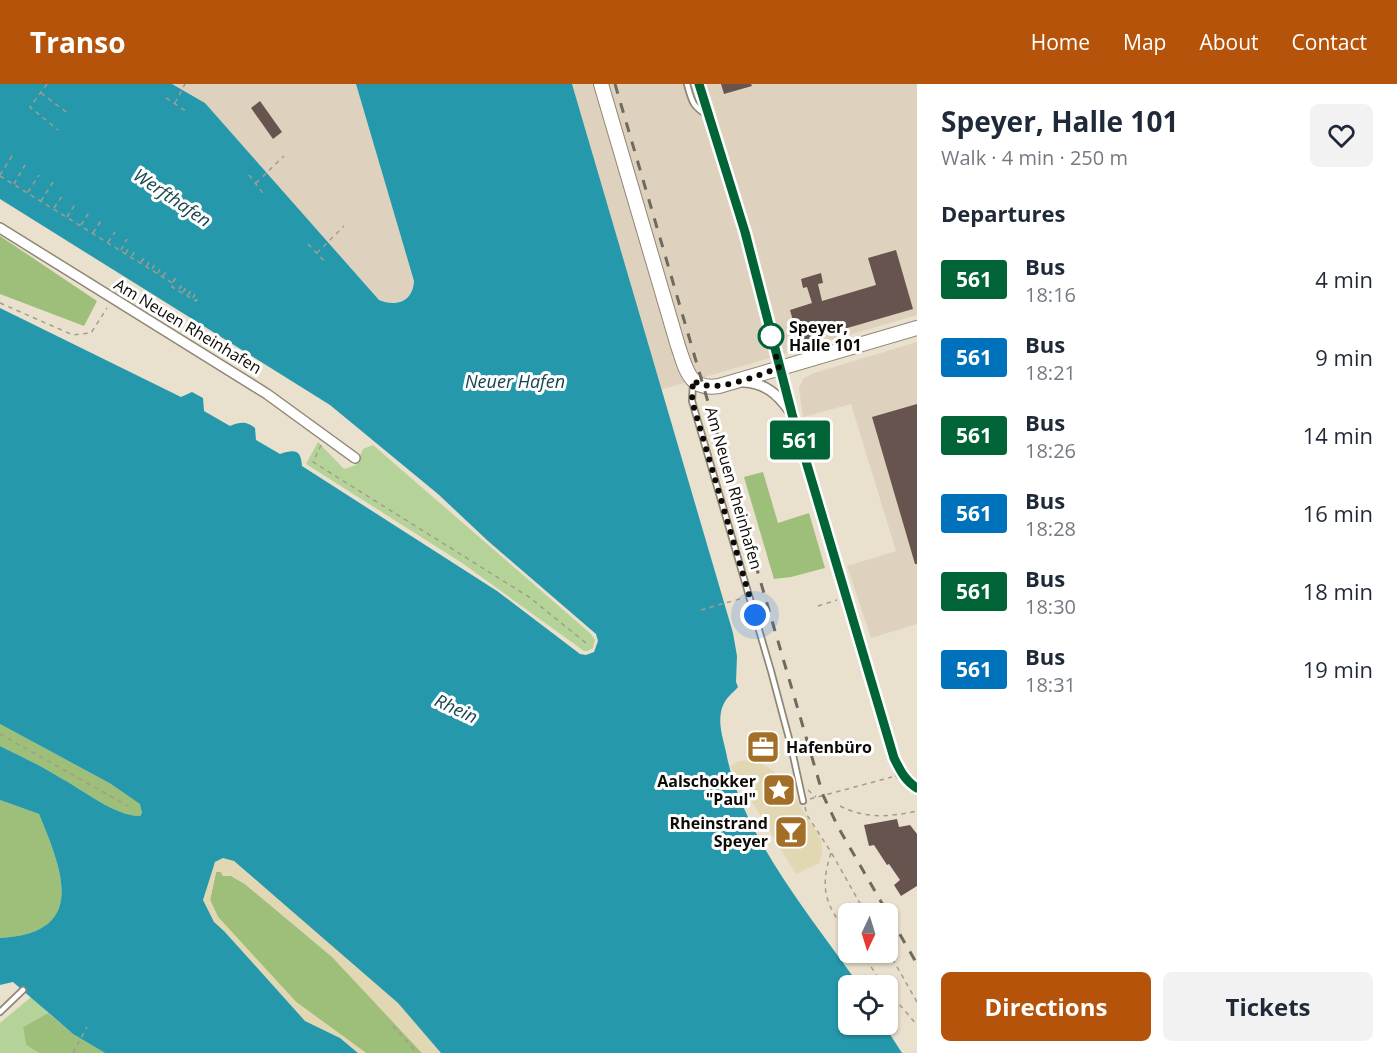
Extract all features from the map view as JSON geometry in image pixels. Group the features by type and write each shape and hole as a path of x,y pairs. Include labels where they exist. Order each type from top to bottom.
{"street":[{"name":"Am Neuen Rheinhafen","path":"601,84 678,346 686,371 693,380"},
{"name":"Am Neuen Rheinhafen","path":"0,228 267,394 355,458"},
{"path":"693,380 698,385 712,387 917,328"},
{"path":"779,368 894,758 902,774 917,789"},
{"path":"736,381 751,382 771,390 792,414"}],"lane":[{"path":"687,84 693,104 710,117"},
{"path":"699,84 745,232 779,368"},
{"name":"Am Neuen Rheinhafen","path":"693,380 692,401 792,746 803,801"},
{"path":"0,1012 23,990"}],"path":[{"path":"47,84 30,106 58,130"},
{"path":"175,104 185,84"},
{"path":"41,92 69,114"},
{"path":"166,98 186,111"},
{"path":"14,153 0,176 172,283"},
{"path":"256,183 284,156"},
{"path":"13,184 25,165"},
{"path":"27,193 39,175"},
{"path":"249,175 265,196"},
{"path":"41,201 53,182"},
{"path":"54,209 63,195"},
{"path":"67,218 76,203"},
{"path":"80,226 90,211"},
{"path":"93,234 101,221"},
{"path":"317,253 344,226"},
{"path":"108,243 115,232"},
{"path":"120,250 127,239"},
{"path":"308,244 326,263"},
{"path":"126,254 130,246"},
{"path":"131,257 136,249"},
{"path":"141,263 146,256"},
{"path":"147,267 152,258"},
{"path":"151,270 156,262"},
{"path":"157,273 162,266"},
{"path":"163,277 168,269"},
{"path":"177,276 172,287 196,301 200,296"},
{"path":"178,290 183,284"},
{"path":"183,293 187,286"},
{"path":"188,296 192,289"},
{"path":"192,298 196,292"},
{"path":"0,303 73,335 91,333 112,299"},
{"path":"326,436 313,462 529,597 585,643"},
{"path":"700,610 741,598"},
{"path":"818,606 847,598"},
{"path":"0,734 128,806"},
{"path":"860,903 807,815 803,801 902,774"},
{"path":"840,806 855,814 875,816 917,811"},
{"path":"831,852 824,885 830,907 838,919"},
{"path":"895,963 917,1002"},
{"path":"898,1003 917,1026"},
{"path":"393,1026 417,1053"},
{"path":"72,1053 87,1027"}],"shaded area":[{"path":"172,84 356,84 414,281 414,288 408,299 395,304 379,300 205,103"},
{"path":"572,84 917,84 917,315 660,390"},
{"path":"917,342 917,624 871,638 847,566 896,551 851,404 803,417 799,388 804,378 814,373"}],"green space":[{"path":"0,236 97,301 84,326 0,294"},
{"path":"318,442 344,469 356,465 363,449 373,445 591,634 595,640 593,648 584,651 462,563 306,464"},
{"path":"763,472 778,523 809,513 825,568 774,579 744,477"},
{"path":"0,724 111,784 141,804 142,813 140,816 130,815 109,807 45,768 0,746"},
{"path":"0,800 39,814 55,856 62,895 58,911 47,924 28,934 0,938"},
{"path":"221,871 223,876 231,876 245,884 333,957 422,1053 366,1053 296,1002 218,917 210,900 216,872"},
{"path":"31,997 48,1013 23,1027 26,1045 39,1053 0,1053 0,1023"},
{"path":"48,1013 73,1034 105,1053 39,1053 26,1045 23,1027"}],"sand":[{"name":"Rheinstrand Speyer","path":"751,760 770,769 792,793 820,837 822,849 819,863 796,874 730,766 739,761"},
{"path":"219,858 231,860 255,881 420,977 402,1007 441,1053 422,1053 332,957 245,884 232,876 223,876 221,872 216,872 210,900 218,917 296,1002 366,1053 358,1053 340,1038 305,1021 214,922 203,900 212,868"}],"water":[{"path":"0,84 172,84 205,103 379,300 397,303 407,298 414,281 356,84 572,84 733,633 737,656 736,682 738,687 727,698 720,720 721,732 736,787 748,817 764,847 801,905 838,956 838,963 843,963 852,975 838,975 838,1035 890,1035 902,1053 441,1053 398,1003 234,861 223,858 215,862 203,900 214,922 305,1021 340,1038 358,1053 105,1053 73,1034 13,982 0,985 0,938 28,934 47,924 58,911 62,895 55,856 39,814 0,800 0,746 45,768 109,807 130,815 140,816 142,813 140,804 111,784 0,724 0,308 181,397 192,392 203,398 204,411 230,426 249,424 255,428 256,440 280,454 296,452 299,454 302,466 497,591 580,654 586,655 594,652 598,641 596,634 488,541 438,494 330,405 0,199"}],"building":[{"path":"721,84 751,84 752,86 724,94"},
{"path":"260,101 282,132 273,139 251,108"},
{"path":"896,250 913,309 799,342 790,310 812,303 807,287 803,288 801,279 821,273 823,283 818,284 822,301 876,285 868,258"},
{"path":"917,404 917,564 915,564 872,417"},
{"name":"Hafenbüro","path":"767,735 772,754 756,759 753,748 759,746 757,738"},
{"path":"897,819 899,827 910,825 917,834 917,886 901,896 894,885 900,880 874,845 869,846 864,825"}],"railway":[{"path":"615,84 823,795 838,827 917,964"}],"bus line":[{"name":"561","path":"699,84 745,232 792,414 894,758 902,774 910,784 917,788"}],"place":[{"name":"Speyer, Halle 101","path":"771,336"},
{"name":"Hafenbüro","path":"763,747"},
{"name":"Aalschokker \"Paul\"","path":"779,790"},
{"name":"Rheinstrand Speyer","path":"791,832"}],"route":[{"path":"755,615 692,401 693,380 703,387 712,387 779,368 770,330 771,336"}],"water label":[{"name":"Werfthafen","path":"172,198"},
{"name":"Neuer Hafen","path":"515,382"},
{"name":"Rhein","path":"456,709"}]}
